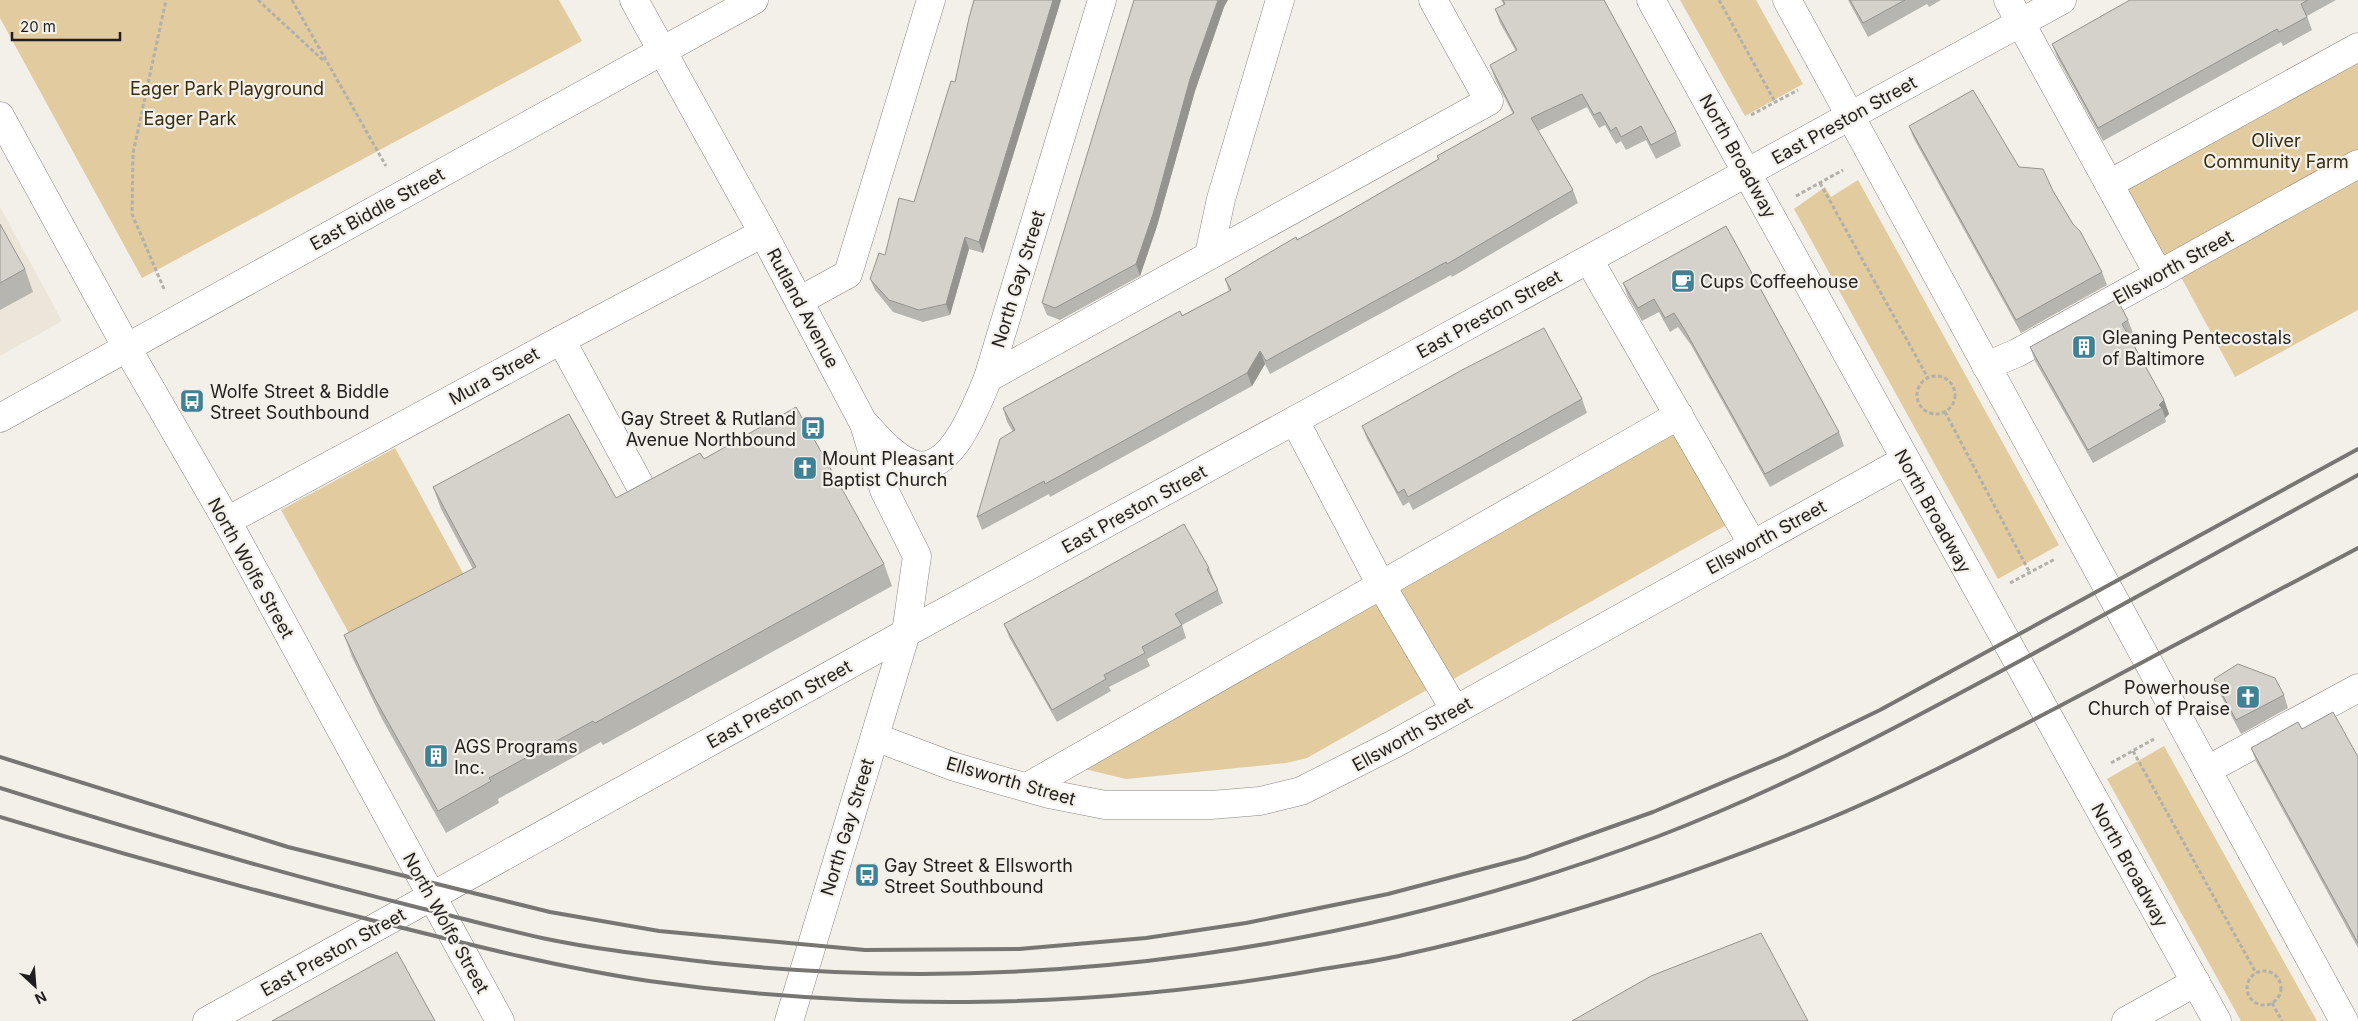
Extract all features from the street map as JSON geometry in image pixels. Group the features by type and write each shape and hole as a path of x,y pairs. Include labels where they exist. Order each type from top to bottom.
{"main road":[{"name":"Rutland Avenue","path":"634,0 764,233 864,424 884,490 917,556 906,634"},
{"name":"East Biddle Street","path":"0,418 754,0"},
{"path":"799,301 848,274 932,0"},
{"name":"North Gay Street","path":"864,424 895,454 914,465 932,465 949,452 964,431 988,378 1102,0"},
{"path":"1209,256 1222,199 1280,0"},
{"path":"988,378 1488,102 1433,0"},
{"name":"North Broadway","path":"1651,0 2217,1021"},
{"path":"1787,0 2344,1021"},
{"name":"East Preston Street","path":"208,1021 906,634 1851,116 2014,12 2062,0"},
{"path":"2014,12 2159,275"},
{"path":"2110,184 2358,47"},
{"name":"North Wolfe Street","path":"0,116 127,348 227,521 500,1021"},
{"name":"Ellsworth Street","path":"1986,366 2017,352 2159,275 2358,164"},
{"name":"Mura Street","path":"227,521 561,340 764,233"},
{"path":"1589,260 1753,545"},
{"path":"561,340 642,489"},
{"path":"1027,787 1679,415"},
{"path":"1295,421 1382,585 1455,710"},
{"name":"Ellsworth Street","path":"875,737 952,766 1105,806 1210,805 1260,801 1301,791 1335,776 1905,460"},
{"name":"North Gay Street","path":"789,1021 906,634"},
{"path":"2207,770 2358,688"},
{"path":"2126,1021 2196,982"}],"path":[{"path":"166,0 133,153 132,214 177,320"},
{"path":"258,0 328,64"},
{"path":"292,0 403,195"},
{"path":"1719,0 1775,102"},
{"path":"1750,115 1801,88"},
{"path":"1795,197 1846,169"},
{"path":"1820,183 1928,378"},
{"path":"1938,376 1944,378 1953,386 1955,398 1950,409 1945,412 1932,414 1922,407 1918,401 1918,389 1928,378 1938,376"},
{"path":"1945,412 2030,573"},
{"path":"2008,584 2055,559"},
{"path":"2108,765 2158,737"},
{"path":"2133,751 2256,973"},
{"path":"2268,971 2278,978 2281,989 2280,995 2272,1003 2267,1006 2256,1004 2249,997 2247,986 2251,976 2268,971"},
{"path":"2272,1003 2282,1021"}],"shaded area":[{"path":"0,207 62,321 0,356"}],"green space":[{"name":"Eager Park","path":"0,0 559,0 582,41 142,278 0,18"},
{"path":"1680,0 1756,0 1803,84 1745,116"},
{"name":"Oliver Community Farm","path":"2358,55 2358,155 2164,262 2123,185"},
{"path":"1858,180 2059,545 1998,579 1794,209 1825,187 1831,197"},
{"name":"Oliver Community Farm","path":"2358,180 2358,310 2235,377 2181,277"},
{"path":"1679,430 1730,523 1450,681 1396,588"},
{"path":"395,448 469,584 356,646 281,510"},
{"path":"1380,595 1432,687 1307,758 1286,763 1126,779 1076,767"},
{"path":"2164,746 2317,1021 2241,1021 2107,779"}],"building":[{"path":"974,0 1053,0 979,242 965,237 946,304 919,310 889,300 870,279 879,253 885,255 899,198 914,202 951,81 955,82"},
{"path":"1134,0 1218,0 1190,79 1153,214 1136,264 1055,308 1042,303"},
{"path":"1503,0 1604,0 1676,132 1651,145 1641,126 1621,137 1616,127 1611,131 1600,112 1594,115 1582,94 1531,118 1573,190 1447,264 1446,262 1266,361 1260,351 1247,373 1045,484 1044,481 977,517 1000,439 1015,430 1003,408 1180,311 1182,316 1231,290 1225,279 1296,237 1297,240 1344,214 1439,159 1437,156 1514,113 1490,65 1517,50 1495,9 1505,4"},
{"path":"1850,0 1905,0 1863,23"},
{"path":"2130,0 2308,0 2301,4 2307,17 2279,32 2277,29 2098,128 2052,44"},
{"path":"1973,90 2019,167 2043,169 2053,191 2073,224 2080,231 2102,272 2016,320 1909,126"},
{"path":"0,224 25,269 0,283"},
{"path":"1726,226 1839,432 1765,474 1674,313 1665,318 1654,299 1638,308 1623,283"},
{"path":"2117,299 2128,320 2122,324 2164,400 2159,405 2162,408 2088,450 2030,347"},
{"path":"1544,328 1582,399 1408,497 1404,489 1398,493 1362,426 1462,370"},
{"path":"796,407 884,564 595,723 593,721 489,778 491,781 438,811 374,697 344,635 476,567 433,487 569,414 616,498 700,453 704,459"},
{"path":"1184,524 1209,568 1207,569 1218,590 1175,614 1182,625 1142,647 1145,653 1104,675 1106,679 1052,710 1004,624"},
{"path":"2238,664 2275,678 2284,695 2236,720 2214,679"},
{"path":"2333,712 2358,757 2358,943 2251,748 2298,722 2302,729"},
{"path":"1761,933 1808,1021 1572,1021 1651,976"},
{"path":"397,952 435,1021 272,1021"}],"railway":[{"path":"0,757 288,847 550,912 659,931 865,950 1019,949 1146,938 1246,923 1388,894 1524,858 1653,812 1785,756 1880,710 2358,449"},
{"path":"0,788 314,881 496,927 584,946 715,963 835,972 955,974 1075,968 1194,955 1313,935 1430,909 1545,876 1707,817 1801,775 1939,705 2358,475"},
{"path":"0,817 246,888 458,942 585,970 649,981 732,991 816,998 900,1001 984,1002 1068,999 1151,993 1234,983 1370,962 1403,955 1455,943 1560,914 1715,863 1849,810 1946,764 2358,548"}],"place":[{"name":"Cups Coffeehouse","path":"1683,281"},
{"name":"Gleaning Pentecostals of Baltimore","path":"2084,347"},
{"name":"Wolfe Street & Biddle Street Southbound","path":"192,401"},
{"name":"Gay Street & Rutland Avenue Northbound","path":"813,428"},
{"name":"Mount Pleasant Baptist Church","path":"805,468"},
{"name":"Powerhouse Church of Praise","path":"2248,697"},
{"name":"AGS Programs Inc.","path":"436,756"},
{"name":"Gay Street & Ellsworth Street Southbound","path":"867,875"}],"park label":[{"name":"Eager Park Playground","path":"227,88"}]}
